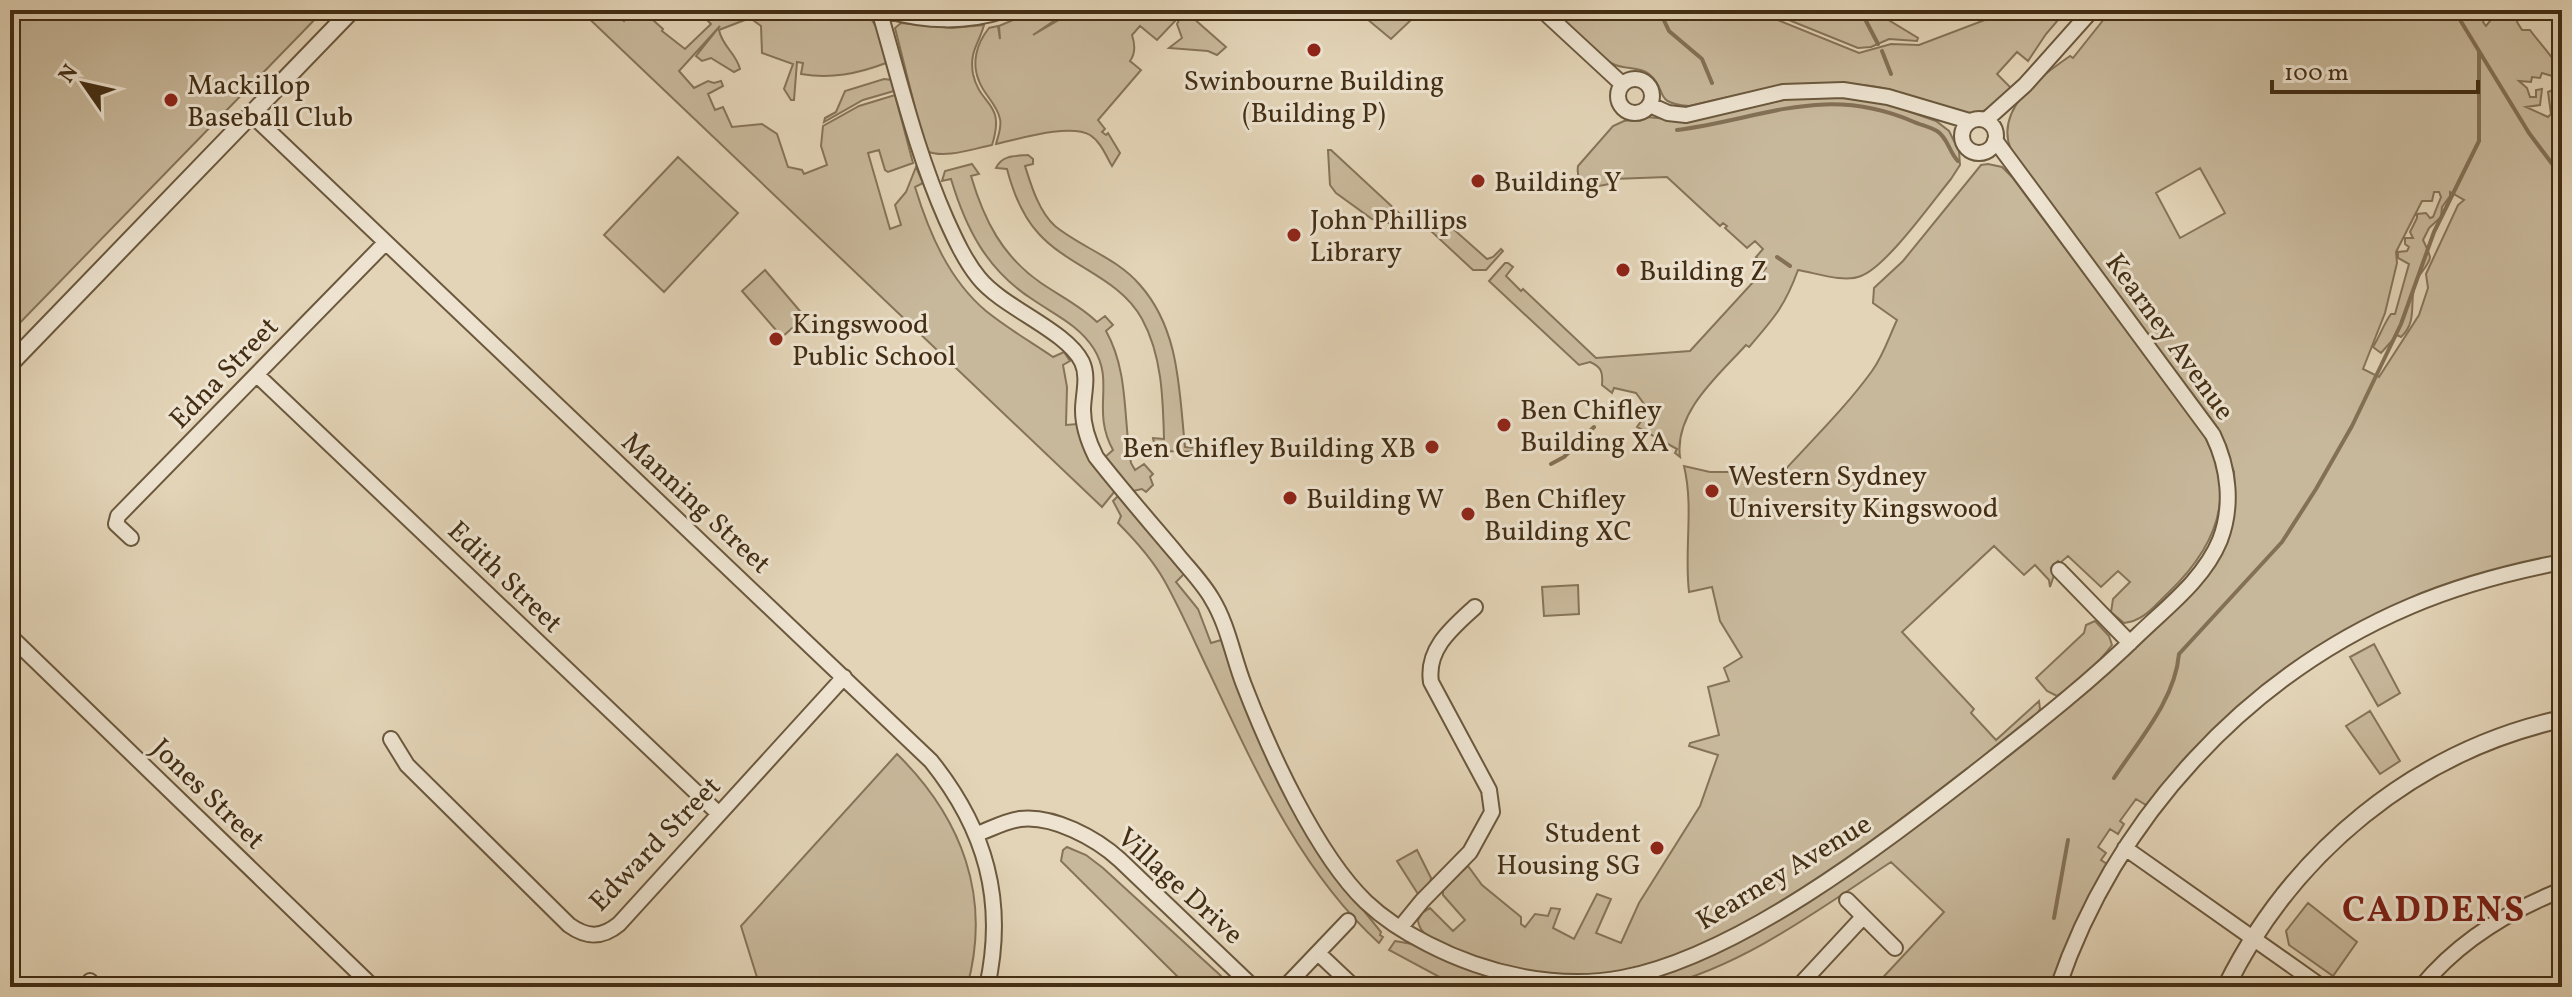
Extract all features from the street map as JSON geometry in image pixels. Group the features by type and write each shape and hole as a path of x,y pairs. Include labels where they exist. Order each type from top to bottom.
{"street":[{"path":"10,364 352,10"},
{"name":"Kearney Avenue","path":"879,10 923,164 971,268 992,292 1061,340 1082,362 1085,376 1084,422 1088,441 1096,457 1212,599 1269,747 1323,844 1366,902 1400,928 1440,950 1478,964 1545,980 1594,981 1624,977 1683,959 1733,936 1784,907 1913,820 2069,697 2194,581 2220,540 2226,517 2228,488 2221,452 2204,422 1991,135 1979,153 1970,151 1964,145 1965,127"},
{"path":"885,10 915,18 944,20 985,17 1006,10"},
{"path":"1542,10 1622,84"},
{"path":"1650,105 1668,113 1686,115 1783,92 1843,90 1888,97 1965,127 1977,118 1991,135 2025,85 2092,10"},
{"path":"1634,78 1647,83 1653,95 1650,105 1640,112 1627,111 1618,99 1622,84 1634,78"},
{"name":"Manning Street","path":"251,114 931,761 961,801 977,834 990,876 994,936 987,987"},
{"name":"Edna Street","path":"131,538 117,525 116,518 385,243"},
{"name":"Edith Street","path":"257,375 719,814"},
{"path":"2058,987 2092,907 2125,848 2160,798 2204,749 2248,708 2309,661 2371,625 2431,597 2491,577 2562,562"},
{"path":"2059,570 2130,643"},
{"path":"1400,928 1470,852 1492,812 1489,790 1431,682 1429,672 1429,664 1444,637 1475,607"},
{"name":"Jones Street","path":"10,636 373,987"},
{"name":"Edward Street","path":"391,739 407,765 565,921 586,935 605,933 619,924 844,677"},
{"path":"2226,987 2253,938 2277,904 2315,858 2347,828 2391,794 2477,746 2562,719"},
{"name":"Village Drive","path":"977,834 1015,820 1028,819 1072,831 1100,844 1253,987"},
{"path":"2125,848 2322,987"},
{"path":"2421,987 2482,931 2518,909 2562,890"},
{"path":"1847,900 1895,948"},
{"path":"1798,987 1863,917"},
{"path":"1285,987 1348,921"},
{"path":"1318,953 1354,987"}],"shaded area":[{"path":"10,10 324,10 10,333"},
{"path":"580,10 609,10 624,21 632,10 660,10 653,20 685,49 711,24 705,18 712,10 860,10 866,13 878,32 886,63 854,73 823,76 801,74 803,63 797,62 794,100 784,89 793,64 762,53 761,26 750,18 719,30 740,69 734,72 711,58 702,61 696,56 720,26 679,71 694,88 708,81 721,81 723,86 708,94 715,110 723,107 732,127 762,124 777,134 788,167 802,170 804,174 827,165 821,146 823,126 859,106 895,95 913,163 888,172 879,150 868,153 890,229 901,225 895,205 906,192 916,167 923,183 915,187 927,221 942,255 961,285 1002,323 1053,357 1064,352 1070,361 1063,365 1067,387 1066,425 1077,424 1091,460 1115,491 1102,507"},
{"path":"1037,10 1070,10 1033,35 1076,10 1165,10 1176,20 1157,40 1140,26 1132,35 1134,48 1130,61 1141,70 1098,120 1105,129 1102,132 1108,133 1120,153 1112,166 1097,141 1081,132 1044,133 996,144 1000,119 977,74 975,60 978,46 989,28 998,26 1000,39 999,26"},
{"path":"1169,10 1184,10 1226,47 1217,55 1208,51 1169,48 1182,38 1177,24 1179,20"},
{"path":"1365,10 1402,10 1412,19 1391,39 1361,14"},
{"path":"1569,10 1753,10 1859,53 1891,44 1919,45 2011,10 2063,10 2064,13 2028,61 2017,52 1997,74 2011,88 2003,97 1989,108 1971,113 1951,110 1883,88 1834,83 1785,86 1689,106 1677,104 1665,99 1649,74 1613,64 1592,49 1561,18"},
{"path":"1764,10 1872,10 1918,38 1917,41 1889,39 1871,47 1858,48"},
{"path":"2103,10 2485,10 2487,15 2483,22 2486,26 2499,10 2510,10 2519,18 2517,22 2522,30 2530,30 2555,62 2552,76 2542,73 2540,78 2532,77 2531,82 2519,81 2527,88 2530,97 2536,97 2536,90 2542,89 2540,105 2526,107 2548,117 2551,114 2548,92 2553,90 2554,75 2562,71 2562,555 2497,570 2437,589 2382,612 2330,640 2281,673 2235,711 2190,755 2146,805 2136,799 2120,821 2124,824 2118,834 2110,829 2098,847 2106,853 2101,860 2107,864 2071,934 2051,987 1874,987 1944,912 1891,862 1781,934 1722,965 1661,986 1637,989 1594,987 1621,984 1801,903 2167,615 2232,521 2234,472 2218,428 2011,150 2007,135 2014,108 2023,96 2058,64 2070,56 2073,58 2108,14","holes":["2200,168 2225,213 2180,238 2156,193","2434,192 2439,192 2441,197 2433,217 2426,213 2417,214 2410,232 2413,238 2405,238 2405,244 2409,247 2407,251 2398,252 2398,258 2409,264 2395,314 2391,314 2373,347 2381,353 2410,325 2415,284 2429,260 2423,240 2429,228 2441,217 2442,207 2450,192 2464,200 2458,205 2426,274 2428,288 2419,315 2379,377 2363,369 2385,313 2397,263 2396,252 2422,201 2432,201"]},
{"path":"901,23 952,28 984,25 973,53 972,66 976,85 994,112 996,120 992,145 950,154 926,151 895,28"},
{"path":"884,79 892,80 894,91 863,100 824,122 825,118 836,112 845,91"},
{"path":"1797,97 1848,97 1885,103 1936,121 1949,131 1959,151 1960,165 1909,232 1872,270 1847,278 1798,270 1772,319 1749,347 1746,345 1712,382 1691,410 1680,440 1680,457 1675,453 1677,449 1637,427 1647,408 1636,393 1614,388 1612,393 1602,385 1602,374 1597,366 1590,362 1579,365 1489,281 1508,263 1513,267 1506,276 1596,358 1690,351 1766,268 1756,257 1763,249 1755,241 1747,248 1725,228 1727,226 1723,223 1720,226 1667,177 1613,179 1609,184 1591,186 1579,178 1578,166 1613,126 1624,121 1647,117 1688,121"},
{"path":"1328,150 1413,226 1372,219 1336,193 1330,185"},
{"path":"1028,155 1033,159 1033,164 1025,166 1027,173 1036,198 1049,220 1065,234 1121,267 1153,303 1163,321 1175,362 1185,447 1196,448 1196,452 1164,451 1154,443 1153,438 1164,439 1163,408 1154,347 1142,319 1121,293 1039,234 1019,203 1007,169 996,168 1005,158"},
{"path":"678,157 738,213 664,292 604,235"},
{"path":"972,164 979,174 971,176 982,207 996,236 1015,261 1097,322 1105,316 1113,325 1106,331 1122,379 1131,463 1135,470 1144,464 1153,474 1150,477 1153,485 1146,492 1142,489 1133,491 1104,458 1113,450 1104,422 1103,374 1094,349 1074,327 1002,275 971,231 951,179 942,181 945,171"},
{"path":"1981,165 2002,167 2012,177 2206,438 2216,464 2220,485 2219,505 2215,524 2196,560 2148,612 2124,623 2111,612 2113,599 2130,582 2118,571 2101,587 2068,556 2051,568 2055,572 2050,587 2049,580 2035,565 2024,575 1994,546 1902,632 1974,709 1971,713 1996,740 2039,701 2040,709 2036,716 1876,839 1809,884 1717,937 1636,969 1579,976 1510,967 1432,940 1418,920 1430,908 1453,931 1465,920 1443,895 1443,889 1468,866 1482,885 1521,917 1521,924 1525,927 1535,914 1548,916 1551,908 1560,909 1553,928 1574,939 1597,894 1611,899 1596,933 1621,943 1639,903 1700,806 1718,755 1689,746 1690,743 1719,735 1708,687 1729,681 1724,668 1742,657 1720,621 1712,587 1689,592 1688,497 1684,466 1710,472 1783,472 1851,397 1883,353 1897,320 1873,303 1874,288 1903,261"},
{"path":"1437,226 1444,232 1450,226 1487,259 1501,249 1503,251 1486,270 1473,270 1432,232"},
{"path":"765,270 805,317 782,337 742,291"},
{"path":"1118,496 1184,574 1176,582 1198,609 1211,643 1221,640 1261,744 1355,900 1381,932 1383,937 1379,943 1326,884 1282,817 1164,580 1143,550 1118,523 1121,516 1113,501"},
{"path":"1578,585 1579,614 1544,616 1542,587"},
{"path":"2095,621 2109,636 2112,645 2086,673 2057,696 2047,691 2036,678 2084,633 2086,625"},
{"path":"2374,644 2400,693 2378,706 2350,657"},
{"path":"2370,711 2400,761 2380,774 2346,726"},
{"path":"897,754 939,805 966,861 976,922 974,954 967,987 760,987 741,926"},
{"path":"1067,847 1086,855 1103,868 1221,976 1220,987 1188,987 1061,861 1063,850"},
{"path":"1417,850 1431,878 1418,894 1397,861"},
{"path":"2308,903 2357,942 2333,976 2289,945 2286,931"},
{"path":"1395,941 1412,944 1472,969 1566,987 1480,987 1445,980 1389,950"}],"waterway":[{"path":"1659,10 1669,31 1702,59 1712,83"},
{"path":"2454,10 2529,133 2562,177"},
{"path":"1866,21 1878,44"},
{"path":"1882,51 1891,74"},
{"path":"2114,778 2163,703 2171,687 2179,654 2282,542 2352,426 2401,324 2434,232 2479,141 2479,51"},
{"path":"1677,130 1794,107 1852,105 1882,111 1937,131 1958,161"},
{"path":"1777,257 1790,266"},
{"path":"1551,464 1564,457 1594,427"},
{"path":"2054,918 2068,840"}],"place":[{"name":"Swinbourne Building (Building P)","path":"1314,50"},
{"name":"Mackillop Baseball Club","path":"171,100"},
{"name":"Building Y","path":"1478,181"},
{"name":"John Phillips Library","path":"1294,235"},
{"name":"Building Z","path":"1623,270"},
{"name":"Kingswood Public School","path":"776,339"},
{"name":"Ben Chifley Building XA","path":"1504,425"},
{"name":"Ben Chifley Building XB","path":"1432,447"},
{"name":"Western Sydney University Kingswood","path":"1712,491"},
{"name":"Building W","path":"1290,498"},
{"name":"Ben Chifley Building XC","path":"1468,514"},
{"name":"Student Housing SG","path":"1657,848"}],"district":[{"name":"CADDENS","path":"2434,908"}]}
